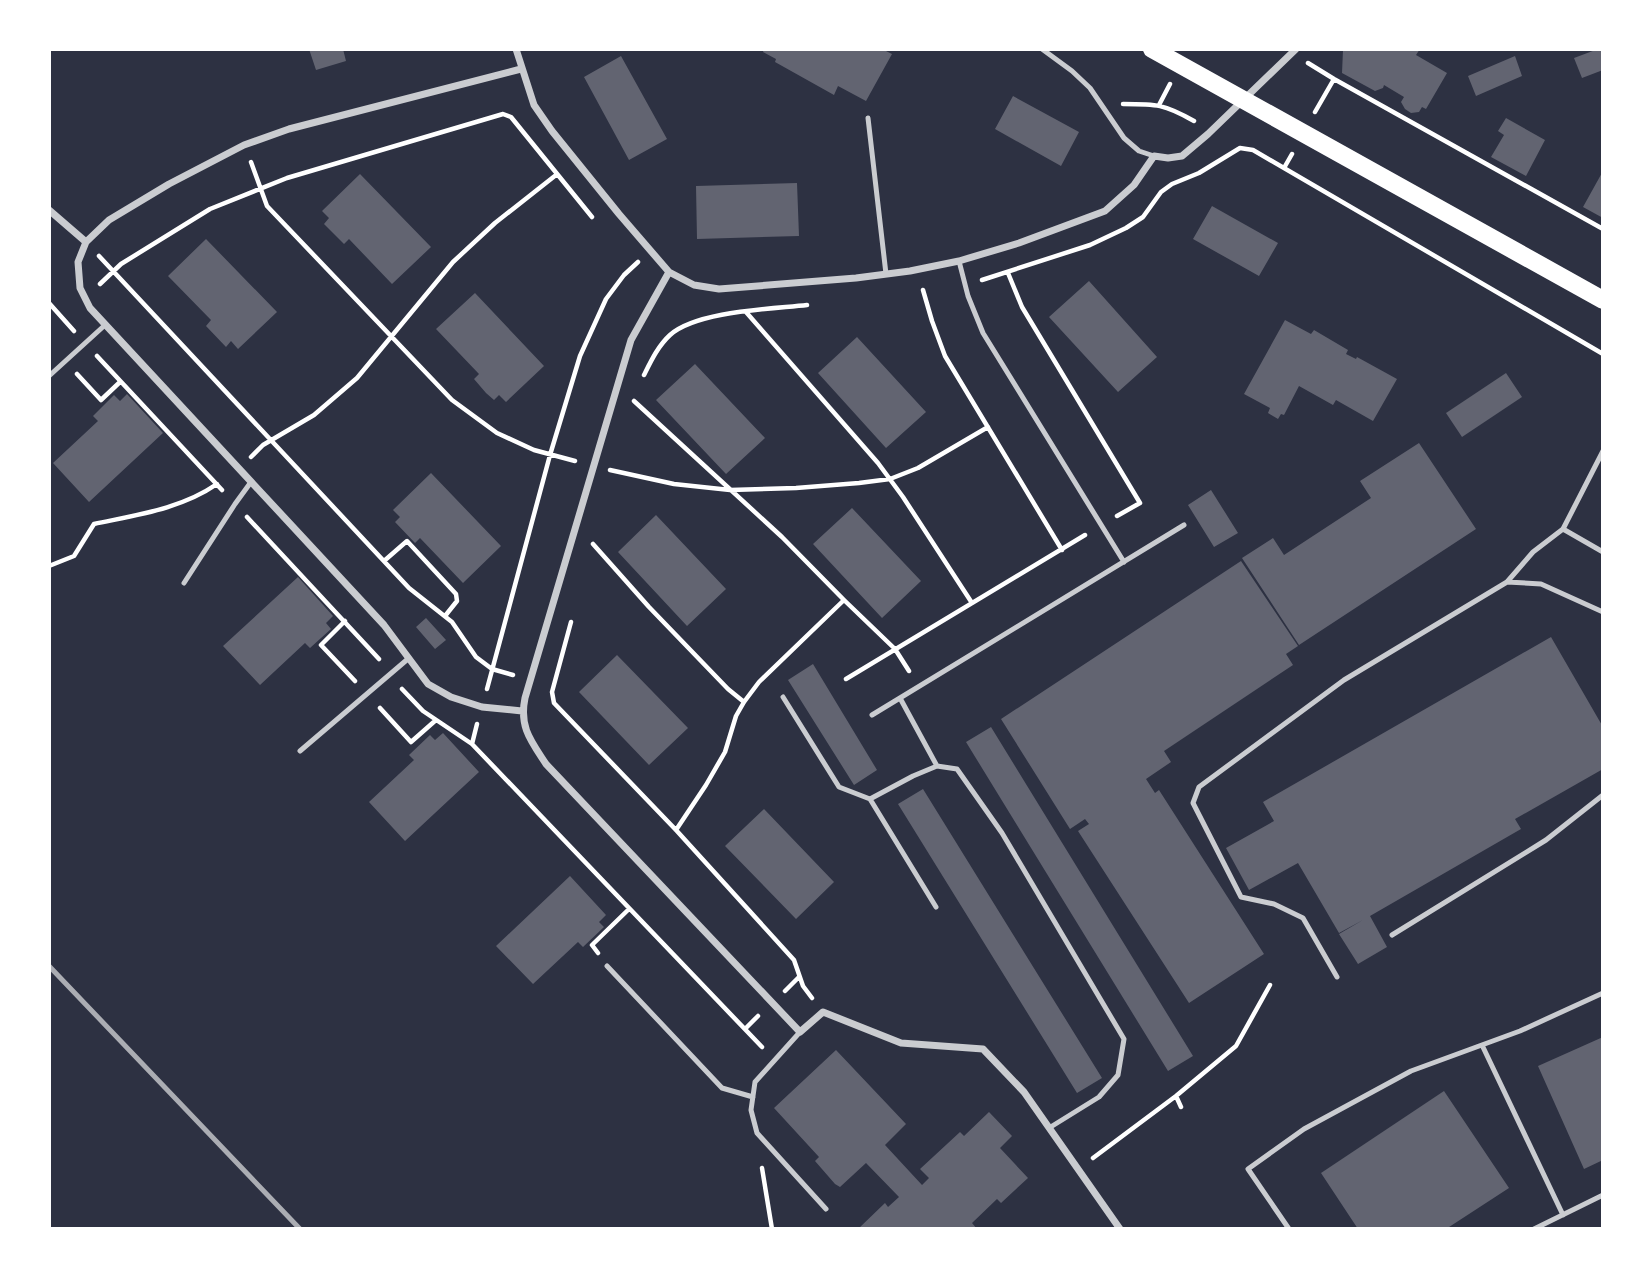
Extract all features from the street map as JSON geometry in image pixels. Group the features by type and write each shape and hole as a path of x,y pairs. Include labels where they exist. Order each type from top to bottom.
{"main road":[{"path":"1152,49 1603,300"}],"street":[{"path":"516,49 534,104 552,131 650,251 669,272 694,285 719,289 910,271 959,261 1019,243 1105,211 1134,185 1154,156 1182,156 1294,51"},
{"path":"522,69 289,129 244,145 169,184 109,220 86,242 78,262 80,288 90,308 384,625 428,684 451,697 482,707 523,711"},
{"path":"49,210 86,242"},
{"path":"669,272 631,340 523,711 525,727 531,741 546,764 800,1031 823,1012 901,1043 983,1049 1024,1092 1120,1229"}],"lane":[{"path":"1042,49 1090,88 1124,138 1139,151 1154,156"},
{"path":"868,118 886,274"},
{"path":"959,261 968,296 983,333 1124,562"},
{"path":"49,376 105,325"},
{"path":"1337,977 1303,918 1274,904 1241,897 1193,803 1199,787 1344,680 1507,582 1533,552 1563,529 1603,451"},
{"path":"184,583 234,503 251,482"},
{"path":"872,715 1184,525"},
{"path":"1563,529 1603,552"},
{"path":"1507,582 1541,584 1603,612"},
{"path":"300,751 408,658"},
{"path":"783,697 839,787 870,799 936,907"},
{"path":"900,698 937,766"},
{"path":"870,799 937,766 957,769 1002,833 1124,1039 1118,1075 1099,1097 1049,1128"},
{"path":"1392,935 1546,840 1603,795"},
{"path":"607,966 722,1088 753,1097"},
{"path":"1289,1229 1248,1169 1304,1129 1411,1071 1520,1031 1603,993"},
{"path":"800,1031 755,1082 751,1110 757,1133 826,1209"},
{"path":"1482,1045 1563,1215"},
{"path":"1534,1229 1603,1195"}],"path":[{"path":"1294,51 1334,79 1603,229"},
{"path":"1101,104 1153,104 1172,109 1240,148 1253,150 1603,355"},
{"path":"63,319 121,264 210,209 287,178 503,114 511,117 599,225"},
{"path":"244,145 268,206 392,337 452,400 497,433 534,450 674,484 730,490 796,488 890,479 918,468 988,427"},
{"path":"1062,550 945,356 923,290 965,285 1090,245 1143,217 1154,201 1172,184 1199,173 1240,148"},
{"path":"49,566 74,556 94,524 166,508 202,495 239,469 263,445 314,415 357,378 453,262 495,223 556,175"},
{"path":"86,242 409,588 452,622 476,657 492,669 531,681 552,692"},
{"path":"472,744 550,455 580,356 606,299 624,275 650,251"},
{"path":"846,679 1140,503 1022,306 1008,271"},
{"path":"641,380 653,356 671,335 687,324 720,316 814,304"},
{"path":"746,312 878,463 972,603"},
{"path":"66,361 101,400 120,382"},
{"path":"630,412 635,392"},
{"path":"633,401 782,537 895,649 919,687"},
{"path":"610,483 617,459"},
{"path":"589,558 596,532"},
{"path":"384,561 407,541 456,594 457,601 445,616"},
{"path":"593,544 649,607 728,689 744,702"},
{"path":"676,830 725,752 736,716 744,702 759,682 844,600"},
{"path":"574,611 552,692 554,703 676,830 794,960 803,986 823,1012"},
{"path":"607,966 592,945 629,909"},
{"path":"1078,1170 1176,1096 1236,1046 1270,985"},
{"path":"1176,1096 1181,1107"},
{"path":"757,1133 772,1229"}],"building":[{"path":"309,49 343,49 346,61 316,70"},
{"path":"764,49 882,49 892,54 866,101 838,86 834,95 775,62 776,59 763,52"},
{"path":"1420,49 1416,55 1447,73 1426,109 1422,107 1419,112 1411,113 1401,102 1404,97 1384,85 1375,91 1342,73 1343,50"},
{"path":"1603,49 1603,70 1582,78 1574,58"},
{"path":"621,56 667,139 629,160 584,77"},
{"path":"1515,56 1522,76 1476,96 1468,76"},
{"path":"1013,96 1079,132 1061,166 995,129"},
{"path":"1506,118 1545,140 1526,176 1491,157 1504,135 1498,131"},
{"path":"1603,171 1603,218 1583,207"},
{"path":"360,174 431,247 392,284 349,239 344,244 324,224 329,218 322,211"},
{"path":"797,183 799,236 697,239 696,186"},
{"path":"1212,206 1278,243 1259,276 1193,239"},
{"path":"206,239 277,312 238,349 231,341 226,347 206,326 211,320 168,276"},
{"path":"1089,281 1157,357 1118,392 1049,317"},
{"path":"475,293 544,366 506,402 499,395 494,400 486,393 474,379 479,374 436,329"},
{"path":"1285,320 1311,334 1314,330 1348,350 1346,354 1356,359 1357,357 1397,379 1373,421 1336,400 1333,405 1299,386 1284,415 1281,414 1278,419 1268,413 1270,408 1244,394"},
{"path":"857,337 926,412 886,448 818,373"},
{"path":"695,364 765,438 726,474 656,400"},
{"path":"1506,373 1522,397 1462,437 1446,413"},
{"path":"127,394 163,433 89,502 53,463 98,421 93,416 114,395 120,401"},
{"path":"1419,443 1476,529 1299,645 1242,558 1273,538 1284,555 1371,498 1360,481"},
{"path":"431,473 501,546 463,583 420,538 415,543 395,522 400,517 393,510"},
{"path":"1211,490 1238,533 1214,547 1188,505"},
{"path":"852,508 921,581 882,618 813,544"},
{"path":"656,515 726,589 687,626 618,552"},
{"path":"1241,561 1298,646 1286,654 1293,665 1164,751 1171,762 1146,779 1155,793 1159,790 1264,954 1189,1003 1078,831 1089,824 1085,819 1070,829 1001,719"},
{"path":"298,577 333,616 326,623 331,629 310,648 305,643 260,685 223,646"},
{"path":"426,618 446,640 435,649 416,627"},
{"path":"1551,637 1603,727 1603,769 1515,819 1521,829 1370,916 1387,947 1358,964 1339,934 1363,920 1339,933 1298,863 1249,890 1226,848 1274,821 1263,802"},
{"path":"617,655 688,728 649,765 579,692"},
{"path":"813,664 877,770 854,785 788,680"},
{"path":"991,727 1193,1056 1168,1071 966,742"},
{"path":"443,733 479,772 405,841 369,802 414,760 409,755 430,735 435,740"},
{"path":"923,789 1102,1078 1077,1093 898,804"},
{"path":"764,809 834,882 796,919 725,846"},
{"path":"570,876 606,915 599,922 604,927 583,947 578,942 533,984 496,946"},
{"path":"1603,1037 1603,1160 1584,1169 1538,1066"},
{"path":"836,1050 906,1124 885,1145 922,1185 929,1178 920,1169 960,1132 964,1136 989,1112 1012,1136 1000,1148 1028,1178 1001,1203 997,1199 972,1223 977,1229 858,1229 885,1203 888,1207 899,1197 866,1163 840,1187 835,1184 815,1161 819,1157 774,1108"},
{"path":"1444,1091 1509,1188 1446,1229 1358,1229 1321,1173"}],"railway":[{"path":"49,966 300,1229"}]}
